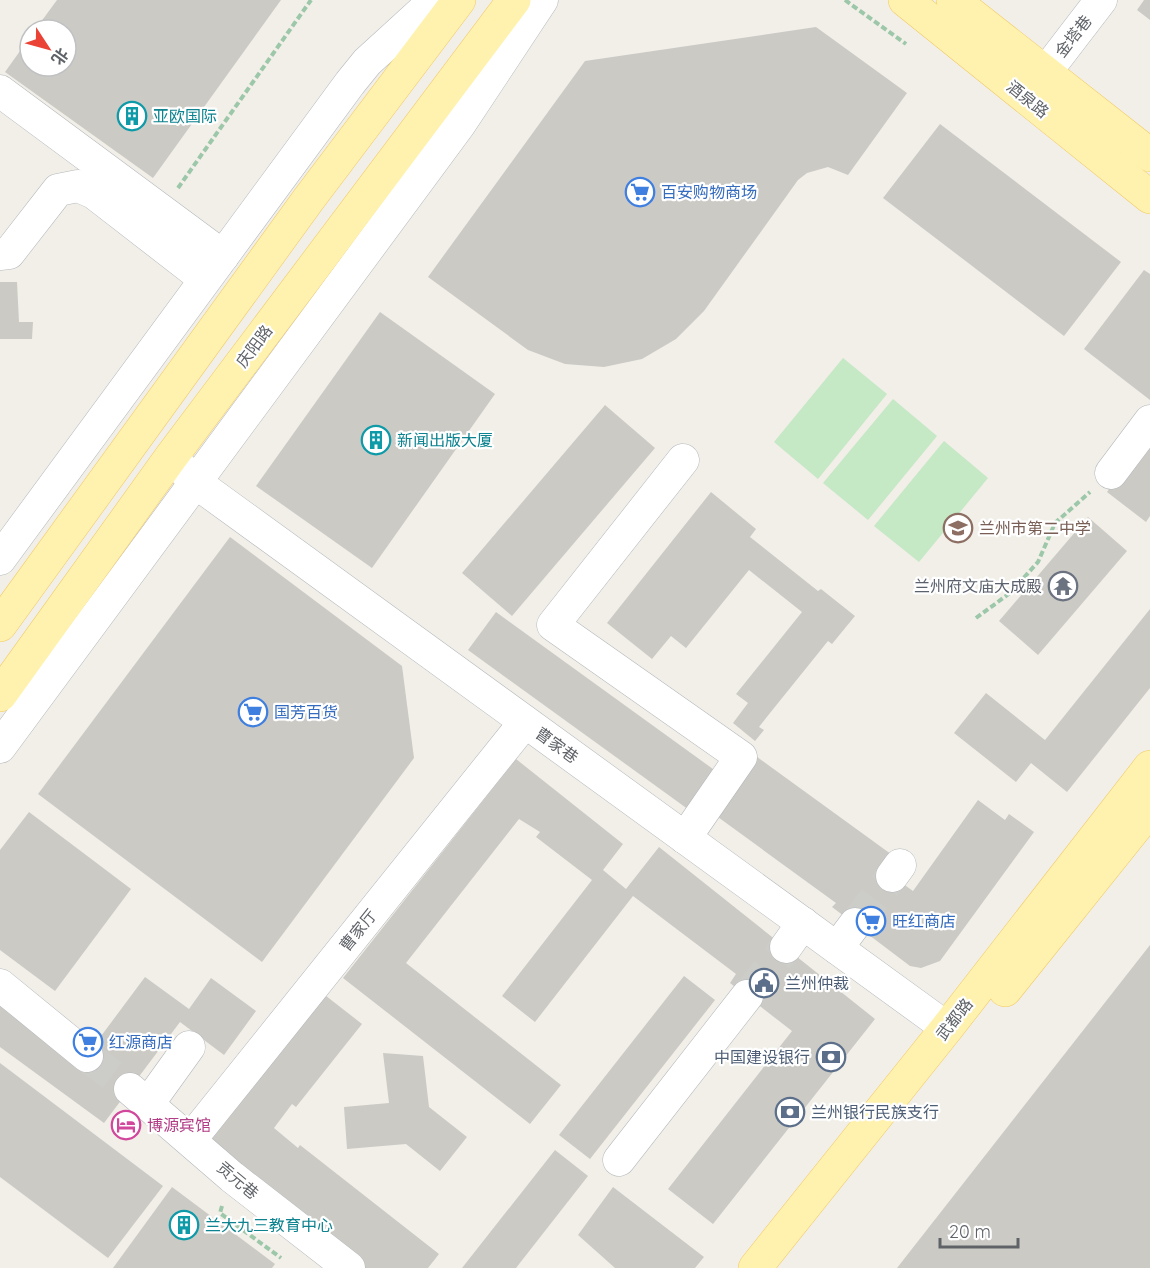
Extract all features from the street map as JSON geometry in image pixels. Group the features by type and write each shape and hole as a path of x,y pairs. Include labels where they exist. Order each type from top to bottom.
{"main road":[{"path":"0,625 308,200 459,0"},
{"name":"庆阳路","path":"0,695 171,457 514,0"},
{"path":"484,39 528,0"},
{"name":"酒泉路","path":"905,0 1150,197"},
{"name":"酒泉路","path":"952,0 1150,155"},
{"name":"武都路","path":"755,1268 947,1028 1150,767"},
{"name":"武都路","path":"783,1268 1150,809"}],"street":[{"path":"0,559 367,62 435,0"},
{"path":"0,747 460,124 542,0"},
{"name":"金塔巷","path":"1045,73 1101,0"},
{"path":"0,91 162,212 214,268"},
{"path":"0,254 9,253 58,190 78,186 94,193 214,268"},
{"path":"1111,473 1150,421"},
{"name":"曹家巷","path":"171,457 195,482 685,838 794,935 846,936 947,1028"},
{"path":"683,460 553,625 741,757 685,838"},
{"name":"曹家厅","path":"191,1139 525,722"},
{"path":"0,985 87,1056"},
{"path":"619,1160 747,996"},
{"name":"贡元巷","path":"189,1047 139,1096 232,1177 349,1268"}],"path":[{"path":"162,212 311,0"},
{"path":"845,0 906,45"},
{"path":"976,618 1017,585 1038,562 1055,524 1111,473"}],"green space":[{"path":"843,358 887,394 818,479 774,442"},
{"path":"893,399 937,436 868,520 823,483"},
{"path":"944,441 988,478 919,562 874,526"}],"building":[{"name":"亚欧国际","path":"57,0 281,0 153,178 5,72 18,54 18,78 78,78 78,18 44,18"},
{"path":"1144,0 1150,0 1150,20 1137,10"},
{"name":"百安购物商场","path":"816,27 907,93 848,175 828,167 807,173 798,180 704,311 676,339 642,359 604,367 565,364 528,350 428,277 585,61"},
{"path":"940,124 1121,262 1064,336 883,198"},
{"path":"1144,270 1150,274 1150,400 1084,349"},
{"path":"0,282 17,282 19,322 33,322 32,339 0,339"},
{"name":"新闻出版大厦","path":"380,312 495,394 372,568 256,486"},
{"path":"605,405 655,448 512,616 462,573"},
{"path":"1150,435 1150,516 1146,522 1107,492"},
{"path":"711,492 756,529 750,537 818,591 821,589 855,616 832,644 828,641 766,718 759,727 764,730 755,741 733,723 748,703 736,694 802,612 749,570 686,648 671,636 652,659 607,623"},
{"name":"兰州府文庙大成殿","path":"1088,517 1127,551 1038,655 999,621"},
{"name":"国芳百货","path":"230,537 402,666 414,758 262,962 38,794"},
{"path":"1150,609 1150,688 1067,792 1031,763 1016,782 954,733 986,693 1045,740"},
{"path":"496,612 724,777 696,815 468,650"},
{"path":"753,754 895,857 885,871 913,891 978,800 1005,820 1009,814 1034,832 940,961 921,968 910,966 832,907 836,903 711,812"},
{"path":"516,759 623,844 603,870 626,889 659,847 875,1019 713,1224 668,1189 792,1031 730,983 736,974 633,896 535,1022 502,996 592,880 536,837 540,832 519,819 406,963 561,1085 530,1124 343,978"},
{"path":"29,812 131,889 55,991 0,950 0,850"},
{"path":"1150,945 1150,1268 897,1268"},
{"path":"684,976 715,1000 590,1159 559,1135"},
{"path":"145,977 189,1009 211,978 256,1011 224,1055 180,1022 104,1123 0,1047 0,1005 81,1063"},
{"path":"321,992 362,1024 296,1107 292,1104 274,1128 298,1148 300,1145 439,1254 428,1268 362,1268 204,1144"},
{"path":"383,1053 423,1056 429,1107 467,1137 440,1171 406,1144 347,1149 344,1107 389,1103"},
{"path":"0,1063 163,1186 108,1258 0,1177"},
{"path":"555,1150 588,1176 516,1268 462,1268"},
{"name":"兰大九三教育中心","path":"172,1187 275,1264 272,1268 113,1268"},
{"path":"613,1187 704,1257 695,1268 615,1268 578,1235"}],"tunnel":[{"path":"855,924 892,876"},
{"path":"747,996 786,947"},
{"path":"87,1056 130,1089"}],"place":[{"name":"亚欧国际","path":"132,116"},
{"name":"百安购物商场","path":"640,192"},
{"name":"新闻出版大厦","path":"376,440"},
{"name":"兰州市第二中学","path":"958,528"},
{"name":"兰州府文庙大成殿","path":"1063,586"},
{"name":"国芳百货","path":"253,712"},
{"name":"旺红商店","path":"871,921"},
{"name":"兰州仲裁","path":"764,983"},
{"name":"红源商店","path":"88,1042"},
{"name":"中国建设银行","path":"831,1057"},
{"name":"兰州银行民族支行","path":"790,1112"},
{"name":"博源宾馆","path":"126,1125"},
{"name":"兰大九三教育中心","path":"184,1225"}]}
